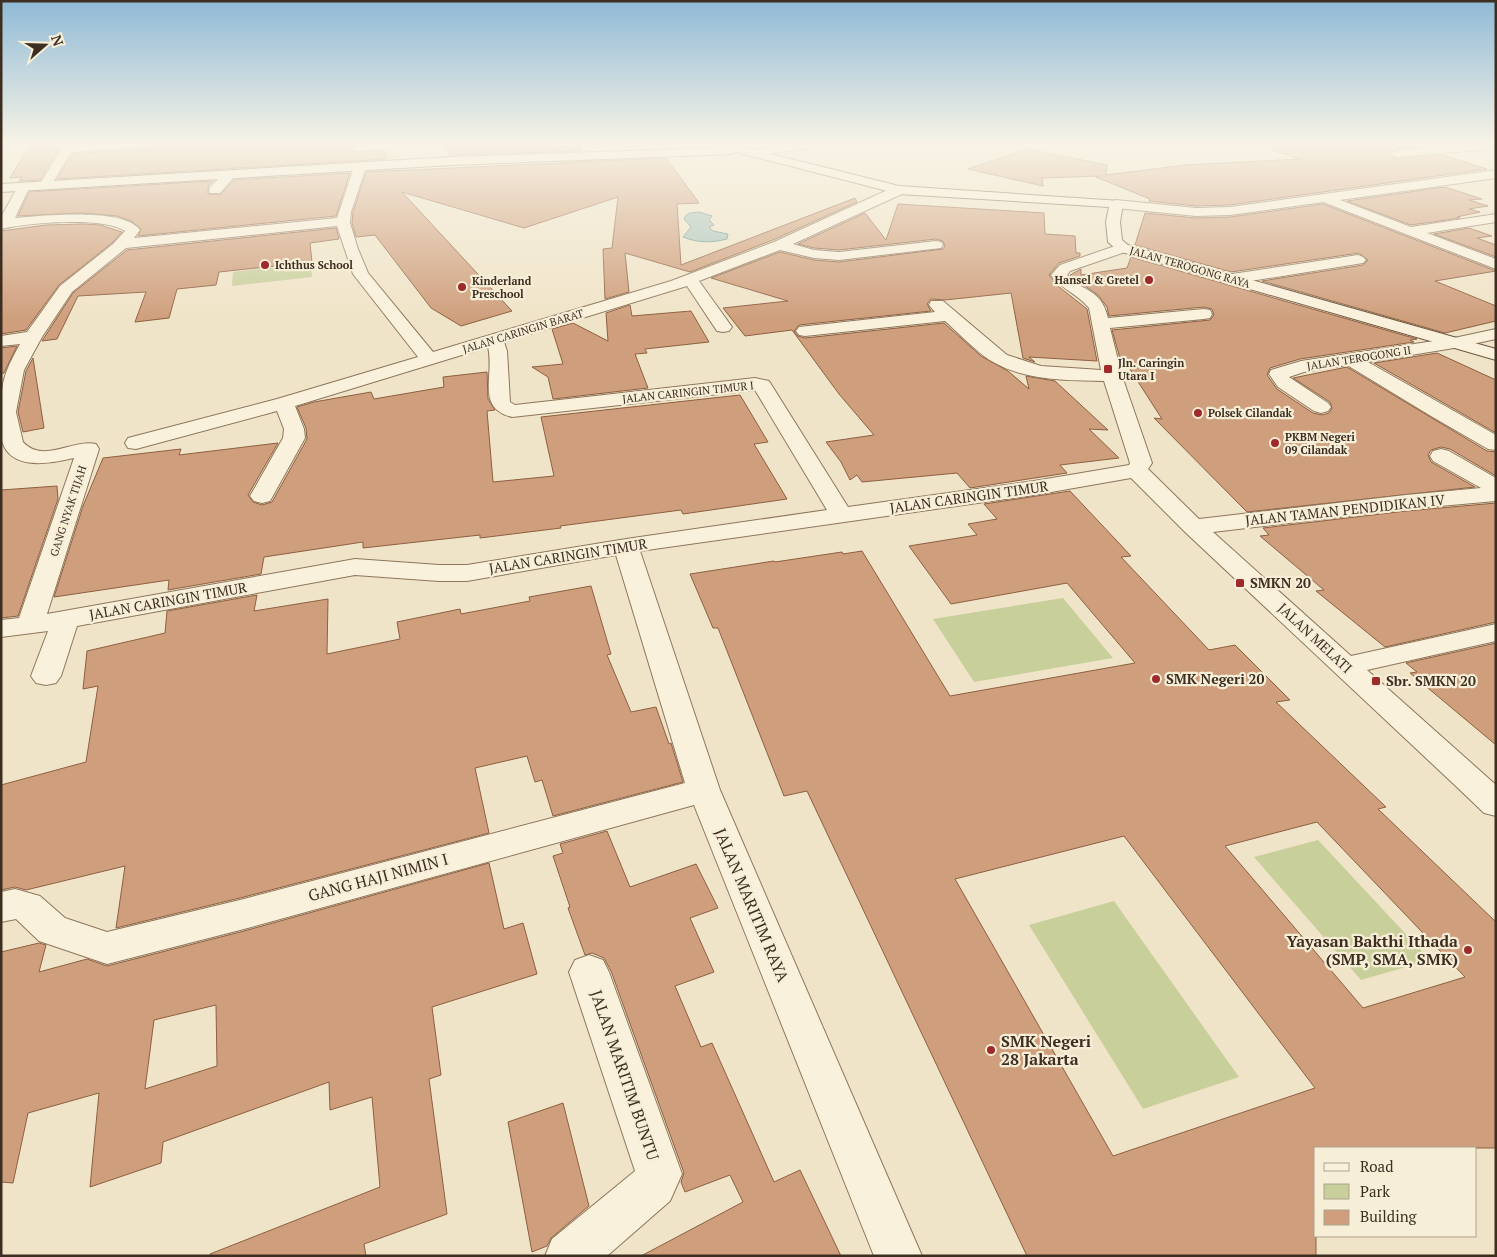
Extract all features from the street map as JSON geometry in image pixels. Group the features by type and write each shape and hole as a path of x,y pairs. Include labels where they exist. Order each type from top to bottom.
{"street":[{"path":"2,224 9,217 16,202"},
{"path":"348,202 344,212 344,221 360,274 430,360"},
{"name":"JALAN CARINGIN BARAT","path":"136,443 284,403 430,360 690,279 779,245 874,202"},
{"path":"1080,202 1215,212 1296,202"},
{"path":"1334,202 1496,264"},
{"name":"JALAN TEROGONG RAYA","path":"1116,204 1113,222 1115,242 1123,248 1496,355"},
{"name":"GANG NYAK TIJAH","path":"2,224 105,218 132,228 132,232 98,264 72,281 33,337 15,370 4,413 13,443 19,450 30,456 44,458 88,449 30,625"},
{"path":"1408,231 1496,218"},
{"path":"120,244 344,221"},
{"path":"1475,221 1496,228"},
{"path":"779,245 814,254 839,256 936,245"},
{"path":"1123,248 1065,268 1059,275 1065,282 1088,296 1097,307 1112,376 1141,462 1136,470"},
{"path":"1232,279 1358,260"},
{"path":"690,279 723,327"},
{"path":"805,331 943,310 1000,359 1008,363 1031,369 1112,376"},
{"path":"1101,324 1204,314"},
{"name":"JALAN TEROGONG II","path":"1321,407 1280,380 1278,374 1300,367 1454,343 1496,334"},
{"path":"1,341 33,337"},
{"name":"JALAN CARINGIN TIMUR I","path":"491,341 497,346 498,351 500,402 507,409 521,411 755,384 762,385 842,516"},
{"path":"1350,359 1496,444"},
{"path":"262,496 294,438 294,428 284,403"},
{"path":"1441,456 1496,488"},
{"name":"JALAN CARINGIN TIMUR","path":"1,629 65,620 355,567 370,566 455,574 626,546 1034,488 1136,470"},
{"name":"JALAN MELATI","path":"1136,470 1162,499 1346,666 1449,764 1496,804"},
{"name":"JALAN TAMAN PENDIDIKAN IV","path":"1194,527 1406,502 1496,494"},
{"name":"JALAN MARITIM RAYA","path":"626,546 704,790 898,1256"},
{"path":"46,676 65,620"},
{"path":"1346,666 1496,632"},
{"name":"GANG HAJI NIMIN I","path":"1,908 15,904 27,906 52,930 107,948 244,914 704,790"},
{"name":"JALAN MARITIM BUNTU","path":"569,1256 654,1185 659,1174 589,972"}],"green space":[{"path":"311,263 312,277 232,286 233,272"},
{"path":"1063,598 1113,658 974,682 933,619"},
{"path":"1318,840 1430,960 1361,980 1254,857"},
{"path":"1114,901 1239,1077 1143,1109 1029,925"}],"water":[{"path":"699,212 712,216 709,220 714,225 709,227 713,231 728,234 727,239 705,242 683,237 691,227 684,219 686,215"}],"building":[{"path":"25,202 341,202 336,216 138,236 141,229 131,221 117,216 81,213 18,216"},
{"path":"356,202 411,202 512,311 461,326 431,308 375,235 356,237 352,223"},
{"path":"435,202 604,202 524,228"},
{"path":"617,202 698,202 699,203 677,204 681,265 845,202 857,202 773,240 690,272 625,253 629,292 605,299 603,249 612,248"},
{"path":"1155,202 1254,202 1230,205 1196,206"},
{"path":"1349,202 1474,202 1488,206 1469,209 1480,212 1457,217 1460,218 1411,225"},
{"path":"898,204 1044,213 1045,234 1075,236 1076,253 1080,253 1080,256 1059,263 1049,275 1058,286 1087,309 1097,361 1029,357 1035,362 1023,358 1011,293 945,300 931,299 927,304 931,311 799,325 794,331 798,336 805,338 944,323 981,356 1008,371 1029,389 1026,376 1055,381 1108,430 1089,429 1119,458 1060,465 1067,473 970,488 957,473 862,482 857,475 850,480 841,462 826,442 874,435 839,394 792,330 745,336 723,308 788,301 711,278 780,252 814,260 839,262 943,249 945,246 943,241 936,239 839,250 814,248 798,244 865,213 886,240"},
{"path":"1323,204 1496,271 1435,281 1496,306 1496,321 1445,333 1262,281 1363,265 1368,260 1359,253 1231,272 1135,245 1145,213 1196,218 1230,217"},
{"path":"46,225 100,225 122,232 112,243 59,285 26,330 1,334 1,231"},
{"path":"336,228 339,239 310,243 312,262 219,272 216,285 177,289 169,318 135,322 146,292 78,296 57,339 42,341 73,293 127,250"},
{"path":"1469,228 1492,236 1477,238 1496,245 1496,257 1434,234"},
{"path":"1131,257 1417,339 1410,340 1414,342 1300,359 1270,368 1267,375 1277,389 1313,413 1322,415 1329,413 1332,408 1330,402 1293,378 1347,367 1487,451 1496,452 1496,476 1450,449 1441,447 1431,450 1428,455 1431,462 1475,487 1247,512 1154,418 1162,419 1126,363 1121,362 1112,330 1210,320 1214,315 1212,309 1204,307 1109,316 1107,307 1098,295 1070,275 1081,269 1081,275 1127,268"},
{"path":"630,305 632,316 691,311 709,342 645,349 647,353 635,354 648,388 553,399 548,377 532,367 563,364 552,329 573,323 608,341 606,313"},
{"path":"17,346 4,373 1,374 1,348"},
{"path":"1437,353 1496,380 1496,433 1374,363"},
{"path":"33,358 44,428 23,432 18,412 26,371"},
{"path":"487,372 488,399 495,410 487,411 493,482 554,476 541,417 740,395 768,442 754,444 787,499 683,514 681,510 480,538 480,535 363,548 363,542 264,557 261,574 168,590 169,580 54,597 83,506 103,458 181,449 179,455 278,443 248,495 253,502 262,505 272,502 307,439 306,428 297,407 314,402 371,392 374,399 444,387 443,377"},
{"path":"57,486 58,499 18,616 1,618 1,490"},
{"path":"1070,491 1131,556 1121,557 1209,650 1235,645 1290,700 1276,702 1386,807 1378,809 1496,922 1496,1148 1314,1147 1314,1237 1316,1237 1316,1256 1027,1256 807,791 784,796 718,628 713,628 690,574 774,561 862,551 950,696 1135,663 1067,583 951,604 909,546 977,535 968,524 997,519 984,504","holes":["1317,822 1465,977 1363,1008 1225,846","1124,836 1315,1088 1113,1156 955,879"]},
{"path":"1496,503 1496,622 1385,647 1316,591 1324,590 1260,536 1269,535 1263,528 1406,511"},
{"path":"591,586 611,654 607,655 631,712 656,707 669,744 671,743 683,782 553,816 542,780 535,782 527,756 475,768 489,833 244,897 116,928 125,866 26,890 15,887 1,890 1,785 86,762 98,686 83,689 87,651 165,633 167,611 257,595 254,611 328,599 327,654 400,639 397,622 460,609 461,614 530,601 529,597"},
{"path":"1496,643 1496,745 1410,673 1417,672 1406,663"},
{"path":"607,831 630,887 696,864 718,908 690,918 714,972 675,986 701,1047 712,1043 774,1182 800,1170 841,1256 641,1256 743,1202 730,1175 685,1192 681,1182 684,1173 611,971 604,958 592,953 585,955 568,908 570,907 553,856 563,853 560,844"},
{"path":"489,863 504,929 523,923 537,974 432,1007 441,1075 429,1079 447,1214 364,1244 366,1256 211,1256 210,1254 380,1187 372,1097 330,1110 329,1082 163,1142 161,1163 90,1187 99,1093 28,1113 13,1183 1,1182 1,952 39,943 46,945 39,972 87,959 107,966 244,931","holes":["216,1005 217,1066 145,1089 154,1020"]},
{"path":"563,1103 589,1206 551,1238 547,1246 532,1252 508,1122"}],"place":[{"name":"Ichthus School","path":"265,265"},
{"name":"Hansel & Gretel","path":"1149,280"},
{"name":"Kinderland Preschool","path":"462,287"},
{"name":"Jln. Caringin Utara I","path":"1108,369"},
{"name":"Polsek Cilandak","path":"1198,413"},
{"name":"PKBM Negeri 09 Cilandak","path":"1275,443"},
{"name":"SMKN 20","path":"1240,583"},
{"name":"SMK Negeri 20","path":"1156,679"},
{"name":"Sbr. SMKN 20","path":"1376,681"},
{"name":"Yayasan Bakthi Ithada (SMP, SMA, SMK)","path":"1468,950"},
{"name":"SMK Negeri 28 Jakarta","path":"991,1050"}]}
